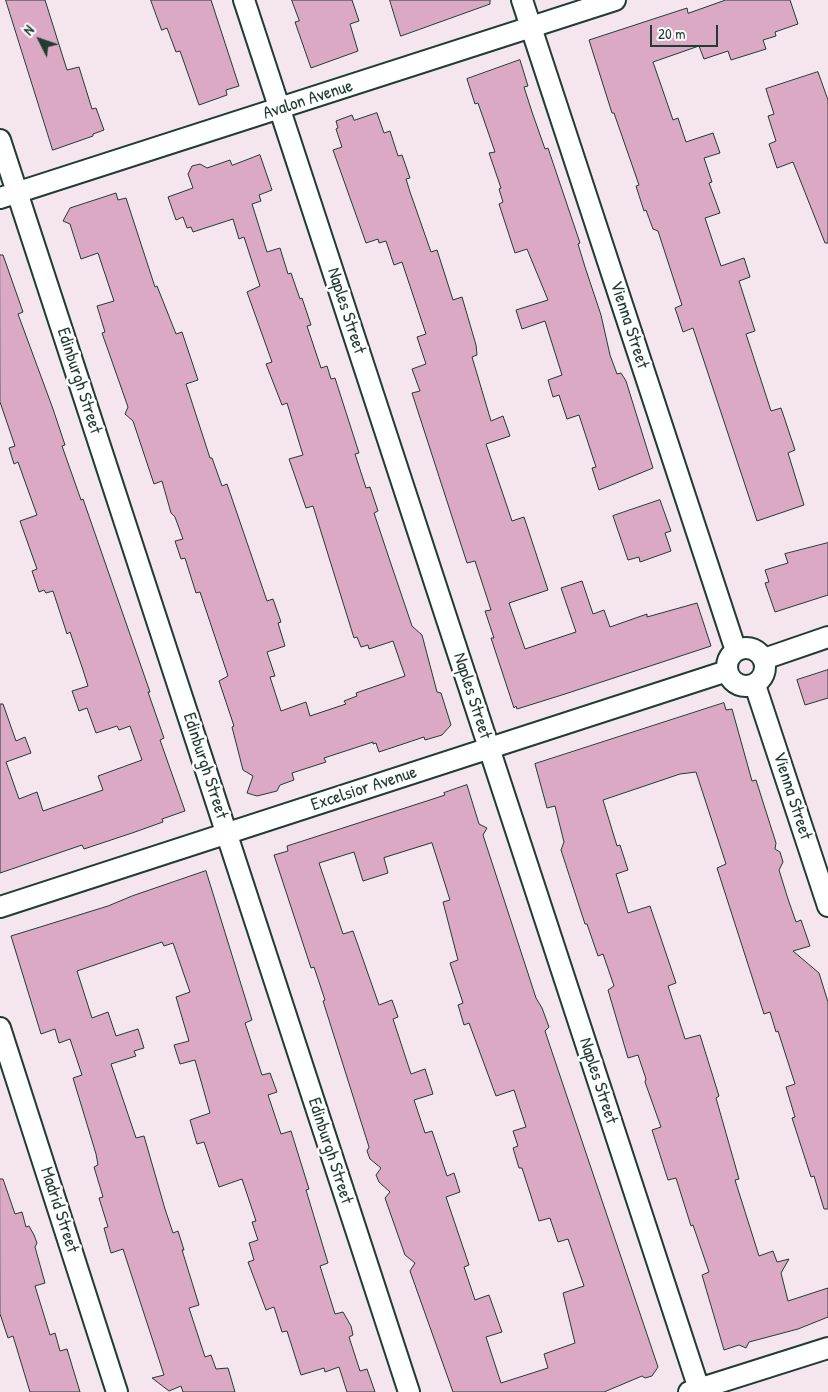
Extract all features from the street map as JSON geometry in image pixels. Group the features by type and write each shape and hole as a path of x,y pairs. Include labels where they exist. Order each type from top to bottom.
{"street":[{"name":"Naples Street","path":"244,0 489,748 696,1391"},
{"name":"Vienna Street","path":"522,0 736,651"},
{"name":"Avalon Avenue","path":"8,195 615,0"},
{"name":"Edinburgh Street","path":"0,140 8,195 228,834 409,1392"},
{"path":"764,658 828,638"},
{"path":"744,648 752,649 759,652 764,658 766,664 764,676 755,685 741,686 730,678 727,663 736,651 744,648"},
{"name":"Excelsior Avenue","path":"0,907 727,670"},
{"name":"Vienna Street","path":"755,685 828,906"},
{"name":"Madrid Street","path":"0,1028 118,1392"},
{"path":"696,1391 828,1348"}],"building":[{"path":"6,0 45,0 67,70 79,67 92,109 96,108 104,130 93,134 93,136 53,150"},
{"path":"151,0 211,0 239,86 226,90 227,95 199,105 180,51 176,52 167,28 162,30"},
{"path":"292,0 352,0 359,21 350,24 358,51 311,68 295,22 299,21"},
{"path":"390,0 490,0 490,4 401,36"},
{"path":"726,0 790,0 798,24 775,32 776,36 763,40 766,49 731,60 728,51 704,59 699,46 653,62 673,120 678,118 686,142 713,133 720,153 704,158 712,182 709,183 720,213 705,218 721,266 744,258 750,277 739,281 755,331 746,334 771,411 781,408 795,450 788,453 804,505 757,521 693,328 683,332 675,308 682,305 658,231 653,229 646,210 644,211 636,186 639,185 614,113 612,113 589,40 687,8 688,13"},
{"path":"520,60 528,86 524,87 545,149 548,148 580,243 578,244 601,315 610,355 617,374 621,373 626,381 653,468 599,490 592,468 596,467 579,415 567,419 559,395 553,397 548,380 562,375 545,321 522,329 516,310 548,300 527,249 515,253 499,204 503,202 499,189 501,188 489,153 495,152 478,103 475,104 467,79"},
{"path":"818,72 828,100 828,243 825,243 793,162 777,168 769,144 776,141 768,116 774,114 766,89"},
{"path":"377,113 384,133 390,131 398,156 402,155 410,178 406,179 431,252 437,250 453,300 462,297 476,345 477,355 472,357 491,421 503,416 510,436 486,444 512,521 524,517 548,590 509,603 525,649 576,632 561,588 582,581 593,614 604,610 610,627 647,614 647,617 697,603 711,646 565,694 517,709 516,706 514,708 491,638 494,638 485,611 491,610 475,561 467,563 412,393 420,391 412,369 426,364 417,337 426,334 402,262 394,265 386,241 379,243 378,239 366,243 333,150 342,147 336,129 338,128 336,121 352,115 354,120"},
{"path":"260,155 272,190 259,195 261,201 252,204 267,252 280,248 288,274 291,273 300,299 302,298 311,325 307,326 321,368 327,366 331,379 335,378 359,453 355,454 366,488 370,487 378,511 374,513 390,561 412,626 422,635 437,692 441,693 451,725 442,735 425,740 424,737 379,752 376,743 373,744 373,742 324,758 326,762 292,773 294,780 280,785 277,791 257,796 247,793 253,776 243,770 232,727 234,726 219,681 228,676 200,592 196,593 185,558 181,559 175,541 183,539 175,517 171,513 162,481 154,484 133,421 125,414 128,407 102,333 105,332 97,306 114,301 98,253 81,259 70,224 63,221 70,208 116,193 118,200 126,198 155,287 157,286 176,334 182,332 198,380 186,384 210,458 212,458 222,486 227,484 267,601 273,599 281,622 278,623 285,646 267,652 275,676 270,677 281,711 306,702 310,716 346,704 344,701 357,696 356,693 405,676 393,641 369,649 368,645 361,647 357,637 354,638 313,506 306,508 289,459 303,455 287,403 282,405 266,364 272,362 247,292 260,286 244,237 239,239 233,219 193,232 191,227 187,228 183,217 176,220 168,197 193,188 188,174 192,166 200,164 207,168 230,160 232,165"},
{"path":"0,255 3,255 23,312 18,314 65,445 62,446 81,500 83,499 150,692 148,692 164,738 160,740 185,811 162,819 163,822 132,833 84,849 82,845 0,873 0,704 3,704 16,741 25,737 31,753 6,762 19,799 37,792 43,811 103,790 98,776 142,760 130,726 119,730 117,726 96,733 87,708 79,711 72,691 88,686 82,667 70,632 67,634 53,591 46,593 44,590 39,592 32,571 37,569 20,521 37,515 18,462 14,464 9,448 15,446 0,402"},
{"path":"660,500 671,531 665,533 671,551 640,562 639,557 628,560 613,516"},
{"path":"828,543 828,595 775,612 765,583 769,582 765,570 788,563 785,554"},
{"path":"828,670 828,698 805,705 797,680"},
{"path":"724,703 726,710 732,709 752,781 756,780 776,843 775,849 780,852 783,862 779,870 788,899 796,922 801,920 810,946 793,951 819,973 828,1002 828,1209 824,1209 814,1176 811,1177 792,1118 795,1117 786,1087 795,1084 770,1012 764,1014 717,868 726,864 696,772 680,774 603,800 617,846 620,845 628,870 616,874 628,913 650,906 676,983 668,986 685,1039 700,1035 719,1096 716,1098 739,1179 735,1180 759,1256 773,1251 777,1262 789,1259 781,1273 788,1301 828,1288 828,1317 798,1329 749,1342 746,1348 739,1345 724,1350 702,1275 709,1272 693,1225 691,1226 676,1178 668,1180 652,1130 661,1127 645,1082 646,1079 638,1055 628,1058 608,990 614,986 603,954 598,956 587,924 585,924 561,850 564,842 555,806 547,808 535,764"},
{"path":"467,785 479,824 487,828 483,835 536,998 549,1027 545,1031 658,1367 652,1376 645,1378 642,1376 604,1392 453,1392 410,1271 415,1263 405,1255 385,1198 390,1192 379,1182 376,1175 381,1168 370,1159 367,1151 369,1147 323,1001 325,1000 314,967 311,968 274,855 288,851 287,846 445,795 444,793","holes":["432,843 450,900 443,902 458,960 450,963 463,1003 458,1005 464,1025 469,1023 496,1096 514,1090 526,1127 513,1131 518,1146 513,1148 519,1168 522,1168 539,1221 550,1218 558,1242 568,1239 584,1286 563,1293 575,1343 544,1354 548,1368 501,1383 486,1337 502,1332 489,1295 475,1300 464,1267 469,1265 446,1197 460,1192 454,1173 447,1176 432,1131 425,1133 414,1100 433,1094 425,1069 411,1074 393,1019 398,1017 392,1000 379,1005 353,931 343,934 319,863 354,852 363,881 388,873 384,858"]},
{"path":"206,871 252,1020 245,1023 262,1075 270,1073 277,1092 268,1095 281,1134 291,1131 309,1189 306,1190 328,1263 320,1266 335,1314 343,1312 351,1326 353,1335 349,1337 360,1371 367,1369 375,1392 347,1392 339,1367 325,1372 324,1368 301,1375 287,1331 282,1332 274,1307 266,1310 248,1262 254,1260 249,1243 258,1240 252,1222 256,1221 242,1179 219,1187 204,1142 197,1144 190,1120 210,1113 195,1060 180,1064 174,1045 189,1041 176,997 190,992 173,943 164,946 162,942 77,971 92,1018 108,1012 116,1036 138,1029 144,1048 134,1051 136,1056 111,1064 136,1138 144,1136 173,1233 178,1231 199,1305 189,1308 205,1357 211,1355 216,1369 228,1368 235,1392 183,1392 181,1386 169,1391 152,1378 164,1375 123,1249 111,1253 104,1228 108,1227 99,1198 103,1197 94,1167 98,1165 96,1154 73,1078 82,1075 70,1039 59,1043 55,1029 41,1034 11,936 108,906"},
{"path":"0,1179 3,1179 15,1214 22,1212 26,1227 29,1226 34,1235 37,1243 35,1247 45,1283 35,1286 50,1335 55,1333 60,1351 67,1349 80,1392 30,1392 13,1336 8,1338 0,1314"}]}
